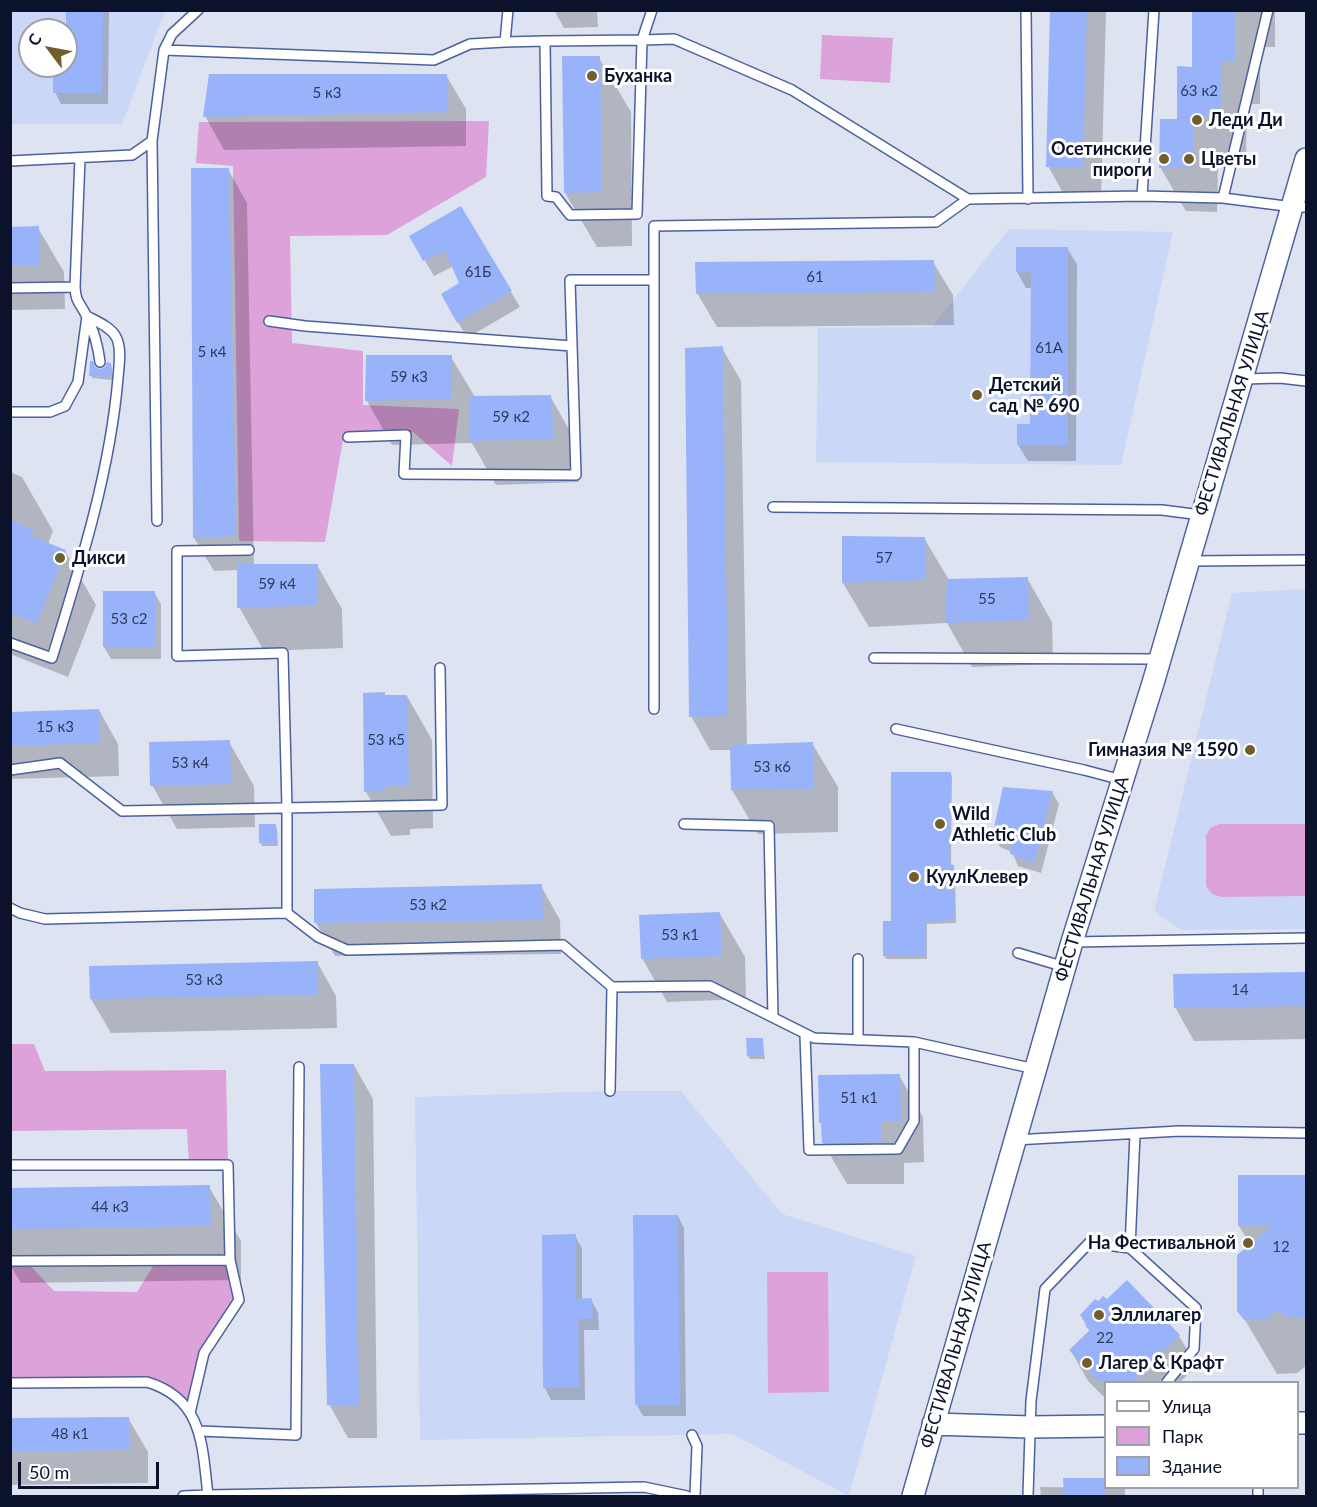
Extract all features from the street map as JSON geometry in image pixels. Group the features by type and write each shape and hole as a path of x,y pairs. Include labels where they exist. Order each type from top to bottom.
{"street":[{"name":"ФЕСТИВАЛЬНАЯ УЛИЦА","path":"913,1497 1072,942 1243,379 1300,207 1306,159"},
{"path":"933,1424 1030,1427 1104,1426"}],"lane":[{"path":"158,521 152,141 164,50 172,34 198,10"},
{"path":"506,42 508,10"},
{"path":"544,41 547,196 556,197 570,216 637,214 642,40 652,10"},
{"path":"1026,10 1028,200"},
{"path":"1142,196 1154,10"},
{"path":"1223,198 1268,10"},
{"path":"164,50 434,60 470,44 674,39 792,90 968,199 1028,200 1142,196 1223,198 1300,207"},
{"path":"10,160 132,155 152,141"},
{"path":"80,158 76,300 87,316 97,340 100,362"},
{"path":"654,709 654,226 936,222 968,199"},
{"path":"348,437 406,435 404,474 576,476 570,280 653,280"},
{"path":"10,288 75,286"},
{"path":"10,412 50,412 65,406 78,382 87,316"},
{"path":"10,643 51,658 83,557 114,419 119,360 116,337 104,326 87,316"},
{"path":"269,321 305,326 572,346"},
{"path":"1243,379 1280,378 1306,381"},
{"path":"773,507 1162,510 1202,515"},
{"path":"249,550 177,551 177,656 283,652 287,913"},
{"path":"1188,561 1306,560"},
{"path":"874,658 1159,659"},
{"path":"10,770 60,764 122,811 442,805 440,668"},
{"path":"896,729 1122,780"},
{"path":"684,824 769,826 773,1017"},
{"path":"10,908 45,919 287,913 318,937 347,950 563,945 612,987 710,987 814,1038 914,1042 1035,1069"},
{"path":"1072,942 1306,938"},
{"path":"1018,953 1065,967"},
{"path":"858,959 858,1040"},
{"path":"610,1091 612,987"},
{"path":"805,1035 809,1150 898,1149 914,1120 914,1042"},
{"path":"200,1431 296,1436 299,1067"},
{"path":"1014,1140 1060,1140 1180,1131 1306,1133"},
{"path":"1130,1248 1135,1134"},
{"path":"10,1166 228,1165 230,1260 239,1300 204,1353 190,1413"},
{"path":"1028,1497 1030,1401 1045,1289 1089,1243 1130,1248 1196,1308 1194,1349 1169,1381"},
{"path":"10,1262 230,1260"},
{"path":"10,1383 147,1383 163,1387 177,1397 190,1413 200,1431 208,1495"},
{"path":"692,1435 697,1446 695,1497"},
{"path":"183,1497 644,1487 687,1497"}],"shaded area":[{"path":"10,11 165,11 122,124 11,124"},
{"name":"Детский сад № 690","path":"1009,229 1173,232 1121,465 816,462 818,328 932,327"},
{"name":"Гимназия № 1590","path":"1306,589 1306,929 1181,930 1157,914 1155,907 1232,593"},
{"path":"681,1091 782,1214 916,1256 849,1496 732,1434 420,1440 415,1097"}],"green space":[{"path":"822,35 893,38 890,83 820,79"},
{"path":"489,121 486,177 387,235 290,236 292,343 363,351 363,405 459,409 452,466 413,432 344,434 325,542 239,541 233,166 196,163 199,122"},
{"path":"1220,824 1306,824 1306,896 1221,897 1212,894 1206,886 1206,836 1210,828"},
{"path":"10,1044 34,1044 45,1071 226,1070 228,1165 189,1164 187,1129 11,1131"},
{"path":"157,1260 230,1260 239,1300 204,1353 190,1413 163,1387 11,1383 10,1261 26,1261 54,1291 137,1292"},
{"path":"767,1272 828,1272 829,1392 768,1393"}],"building":[{"path":"66,10 103,10 102,93 53,93 53,78 78,78 78,18 66,18"},
{"path":"1050,10 1087,10 1083,167 1046,167"},
{"path":"1192,10 1235,10 1235,61 1222,61 1221,116 1202,115 1202,125 1193,124 1193,168 1159,168 1160,119 1177,119 1177,66 1192,67"},
{"path":"562,56 600,56 602,192 564,193"},
{"path":"209,74 447,74 448,112 203,117"},
{"path":"191,168 229,168 236,536 193,538"},
{"path":"461,206 512,291 457,323 441,294 459,283 445,251 423,261 409,236"},
{"path":"39,226 40,265 10,266 10,227"},
{"path":"1016,247 1068,247 1068,445 1017,445 1017,424 1030,424 1031,272 1016,272"},
{"path":"934,260 935,292 696,294 695,262"},
{"path":"723,346 728,716 689,717 685,348"},
{"path":"366,355 452,355 452,399 365,401"},
{"path":"90,361 93,361 95,367 100,369 105,367 107,362 111,363 110,377 89,376"},
{"path":"551,395 554,439 469,441 469,396"},
{"path":"10,520 34,530 31,536 66,550 37,623 10,613"},
{"path":"842,536 925,537 926,580 842,583"},
{"path":"237,564 318,564 318,605 237,608"},
{"path":"1028,577 1029,620 945,623 947,579"},
{"path":"103,591 155,591 155,647 103,647"},
{"path":"385,692 385,695 407,695 409,785 385,785 386,792 364,792 363,693"},
{"path":"99,709 100,743 10,746 10,712"},
{"path":"230,740 231,784 150,786 149,742"},
{"path":"813,742 813,789 731,790 730,745"},
{"path":"891,772 951,772 950,864 954,865 955,920 926,922 926,956 883,956 883,921 891,921"},
{"path":"1003,787 1053,791 1034,863 1010,854 1012,843 992,836"},
{"path":"259,824 276,824 277,843 259,843"},
{"path":"542,884 543,920 314,923 314,889"},
{"path":"720,912 722,956 641,959 639,915"},
{"path":"318,961 318,995 90,999 89,966"},
{"path":"1306,972 1306,1006 1174,1008 1173,974"},
{"path":"746,1038 763,1038 764,1056 747,1056"},
{"path":"320,1064 354,1064 359,1405 327,1405"},
{"path":"900,1074 901,1121 881,1122 881,1142 822,1143 821,1123 819,1123 818,1075"},
{"path":"1238,1175 1306,1175 1306,1317 1288,1318 1277,1310 1266,1319 1244,1320 1237,1311 1237,1255 1272,1226 1238,1226"},
{"path":"210,1185 211,1226 10,1229 10,1188"},
{"path":"633,1215 678,1215 680,1405 635,1405"},
{"path":"576,1234 576,1299 592,1298 593,1319 578,1319 579,1388 543,1388 542,1235"},
{"path":"1127,1280 1180,1335 1134,1381 1099,1381 1069,1350 1090,1330 1085,1326 1087,1324 1080,1315 1095,1299 1098,1301 1103,1296 1107,1299"},
{"path":"129,1417 130,1450 10,1452 10,1418"},
{"path":"1063,1478 1104,1478 1106,1497 1064,1497"}],"place":[{"name":"Буханка","path":"592,76"},
{"name":"Леди Ди","path":"1197,120"},
{"name":"Осетинские пироги","path":"1164,159"},
{"name":"Цветы","path":"1189,159"},
{"name":"Детский сад № 690","path":"977,395"},
{"name":"Дикси","path":"60,558"},
{"name":"Гимназия № 1590","path":"1250,750"},
{"name":"Wild Athletic Club","path":"940,824"},
{"name":"КуулКлевер","path":"914,877"},
{"name":"На Фестивальной","path":"1248,1243"},
{"name":"Эллилагер","path":"1099,1315"},
{"name":"Лагер & Крафт","path":"1087,1363"}]}
